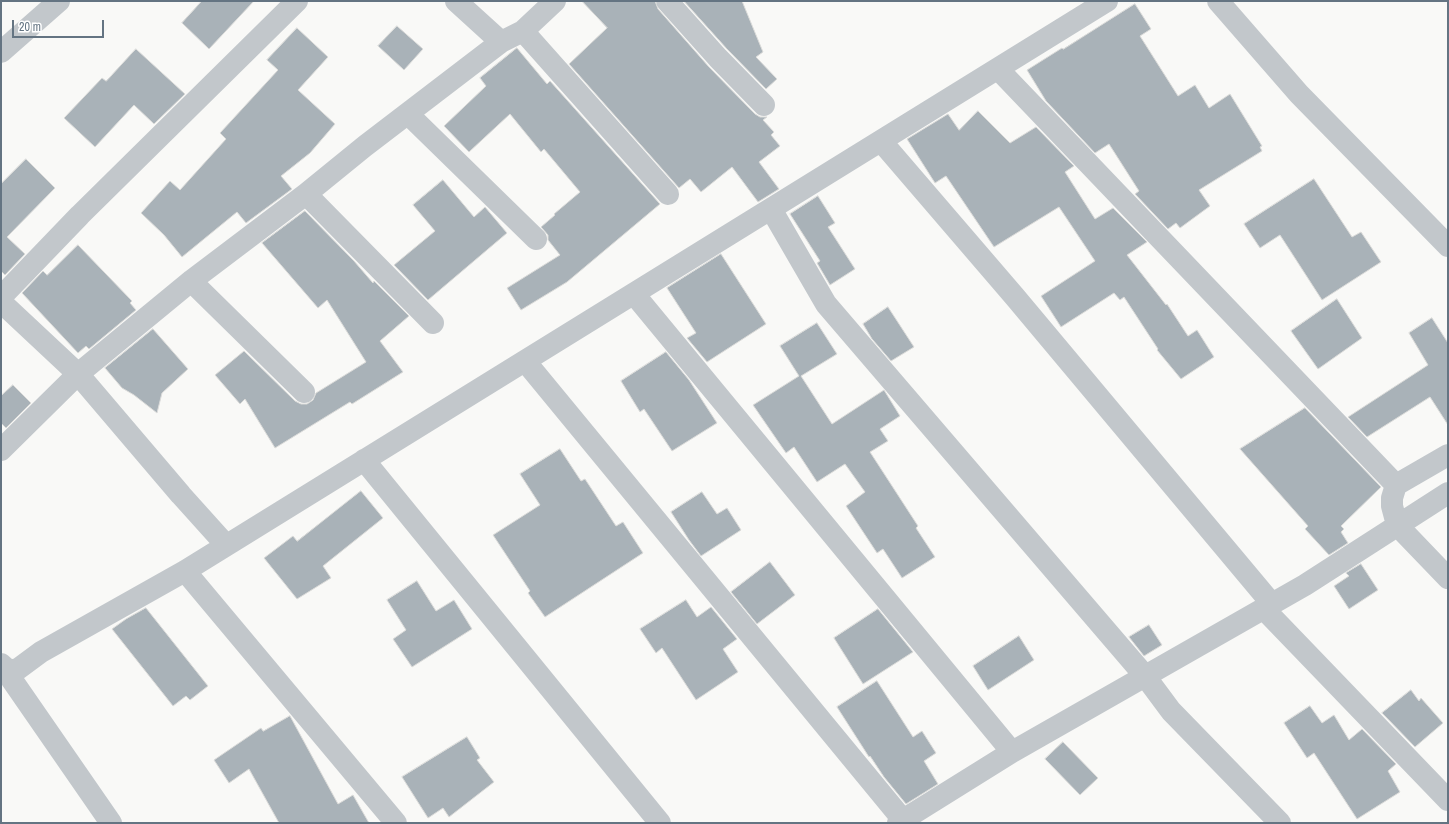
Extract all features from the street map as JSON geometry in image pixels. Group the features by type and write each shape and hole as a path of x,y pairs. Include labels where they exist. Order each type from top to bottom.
{"street":[{"path":"1,52 59,1"},
{"path":"1,297 80,215 297,1"},
{"path":"456,1 501,42"},
{"path":"1,450 78,374 191,281 306,194 365,146 501,42 523,31 555,1"},
{"path":"667,1 718,58 764,105"},
{"path":"1,664 9,671 18,669 41,652 185,570 1107,1"},
{"path":"1218,1 1298,94 1448,246"},
{"path":"523,31 668,194"},
{"path":"998,69 1396,485"},
{"path":"408,114 536,240"},
{"path":"881,141 1020,303 1268,606 1448,800"},
{"path":"306,194 433,323"},
{"path":"771,209 826,304 1145,676 1171,711 1280,823"},
{"path":"191,281 304,392"},
{"path":"634,294 1012,752"},
{"path":"1,302 78,374 181,496 226,545"},
{"path":"525,361 900,821 1012,752 1305,585 1448,493"},
{"path":"1448,455 1396,485 1392,498 1392,506 1397,525 1448,578"},
{"path":"364,460 660,823"},
{"path":"185,570 396,823"},
{"path":"1,664 111,823"}],"building":[{"path":"202,1 254,1 209,49 182,23"},
{"path":"582,1 655,1 658,9 709,67 755,114 760,117 767,117 763,120 774,132 771,135 780,146 759,162 779,189 758,202 732,167 701,192 690,179 679,188 569,64 607,28"},
{"path":"684,1 742,1 763,52 756,57 777,79 766,89 727,49"},
{"path":"1135,4 1151,29 1140,36 1178,96 1195,85 1209,108 1230,94 1262,146 1260,147 1262,151 1199,190 1210,206 1180,228 1176,223 1168,229 1135,194 1139,191 1109,144 1095,153 1046,101 1027,70"},
{"path":"397,26 423,49 404,70 378,46"},
{"path":"297,28 328,57 298,90 335,124 310,153 281,176 292,189 246,223 237,212 182,257 164,235 141,213 170,181 180,190 226,139 220,133 278,70 267,60"},
{"path":"517,48 547,84 550,81 660,204 567,282 521,310 507,288 560,255 548,240 548,235 541,227 580,192 544,149 541,152 510,114 469,152 444,126 486,86 480,78"},
{"path":"136,49 185,94 154,124 134,105 95,147 64,118 102,78 106,81"},
{"path":"978,111 1010,143 1036,127 1074,166 1065,172 1095,219 1113,208 1147,242 1127,255 1166,305 1167,304 1188,336 1197,330 1214,357 1181,379 1157,350 1158,349 1124,297 1120,300 1114,293 1061,327 1041,296 1095,261 1059,207 994,247 946,176 935,183 907,139 948,114 959,130"},
{"path":"26,159 55,188 7,237 25,254 5,275 1,271 1,184"},
{"path":"1314,179 1352,237 1361,232 1381,262 1322,300 1280,235 1260,248 1244,224"},
{"path":"443,180 474,217 485,207 507,233 428,300 394,265 435,231 413,205"},
{"path":"818,196 835,223 828,227 855,269 830,285 817,263 820,261 790,214"},
{"path":"305,211 354,261 373,283 374,281 409,316 380,341 403,372 352,404 350,402 275,448 245,399 240,404 215,375 244,351 295,401 301,404 307,404 313,400 316,393 366,362 327,300 318,308 262,243"},
{"path":"78,245 132,301 130,303 136,310 89,349 86,346 78,353 22,293 43,271 47,275"},
{"path":"721,254 766,324 707,362 687,338 696,333 667,288"},
{"path":"1337,299 1362,338 1318,369 1291,331"},
{"path":"888,307 914,347 891,361 872,339 863,324"},
{"path":"1432,318 1448,343 1448,425 1430,397 1367,437 1348,417 1428,365 1409,333"},
{"path":"817,323 837,354 801,376 832,424 884,390 900,416 880,429 888,441 870,452 918,526 916,528 935,557 902,578 883,549 877,553 846,506 865,492 845,464 817,482 794,447 786,453 753,405 799,376 780,346"},
{"path":"153,329 188,369 162,393 157,413 134,395 122,388 105,368"},
{"path":"666,352 689,380 717,423 672,451 644,409 640,412 621,381"},
{"path":"13,385 31,403 6,428 1,423 1,396"},
{"path":"1305,408 1381,487 1341,526 1344,529 1341,532 1348,543 1329,555 1305,529 1308,526 1240,449"},
{"path":"560,449 581,481 585,479 616,526 623,522 643,553 545,617 528,593 530,591 493,535 540,505 520,474"},
{"path":"361,491 383,518 323,566 331,578 297,599 264,558 293,536 297,541"},
{"path":"702,492 717,514 727,508 741,530 701,556 671,512"},
{"path":"770,562 795,595 757,624 731,592"},
{"path":"1361,564 1378,590 1349,609 1334,586 1349,576 1346,573"},
{"path":"417,581 436,611 454,600 472,629 412,667 393,639 406,630 387,600"},
{"path":"686,600 697,617 711,607 737,639 723,649 738,672 696,700 662,648 656,653 640,629"},
{"path":"146,608 208,686 190,700 186,696 173,706 112,629"},
{"path":"878,609 913,652 863,684 834,638"},
{"path":"1149,625 1162,645 1144,656 1129,637"},
{"path":"1019,636 1034,660 988,690 973,666"},
{"path":"877,681 913,737 922,731 936,753 924,761 938,784 906,804 884,777 870,756 869,757 837,707"},
{"path":"1411,690 1419,701 1421,698 1443,723 1415,747 1382,713"},
{"path":"1310,706 1322,723 1334,715 1349,740 1362,729 1396,764 1388,771 1400,792 1357,819 1314,753 1307,758 1284,723"},
{"path":"290,716 338,804 353,795 369,823 279,823 249,769 229,783 214,760 261,728 263,731"},
{"path":"467,737 480,758 477,760 494,782 449,817 443,808 428,818 402,777"},
{"path":"1063,742 1098,778 1080,795 1045,759"}]}
